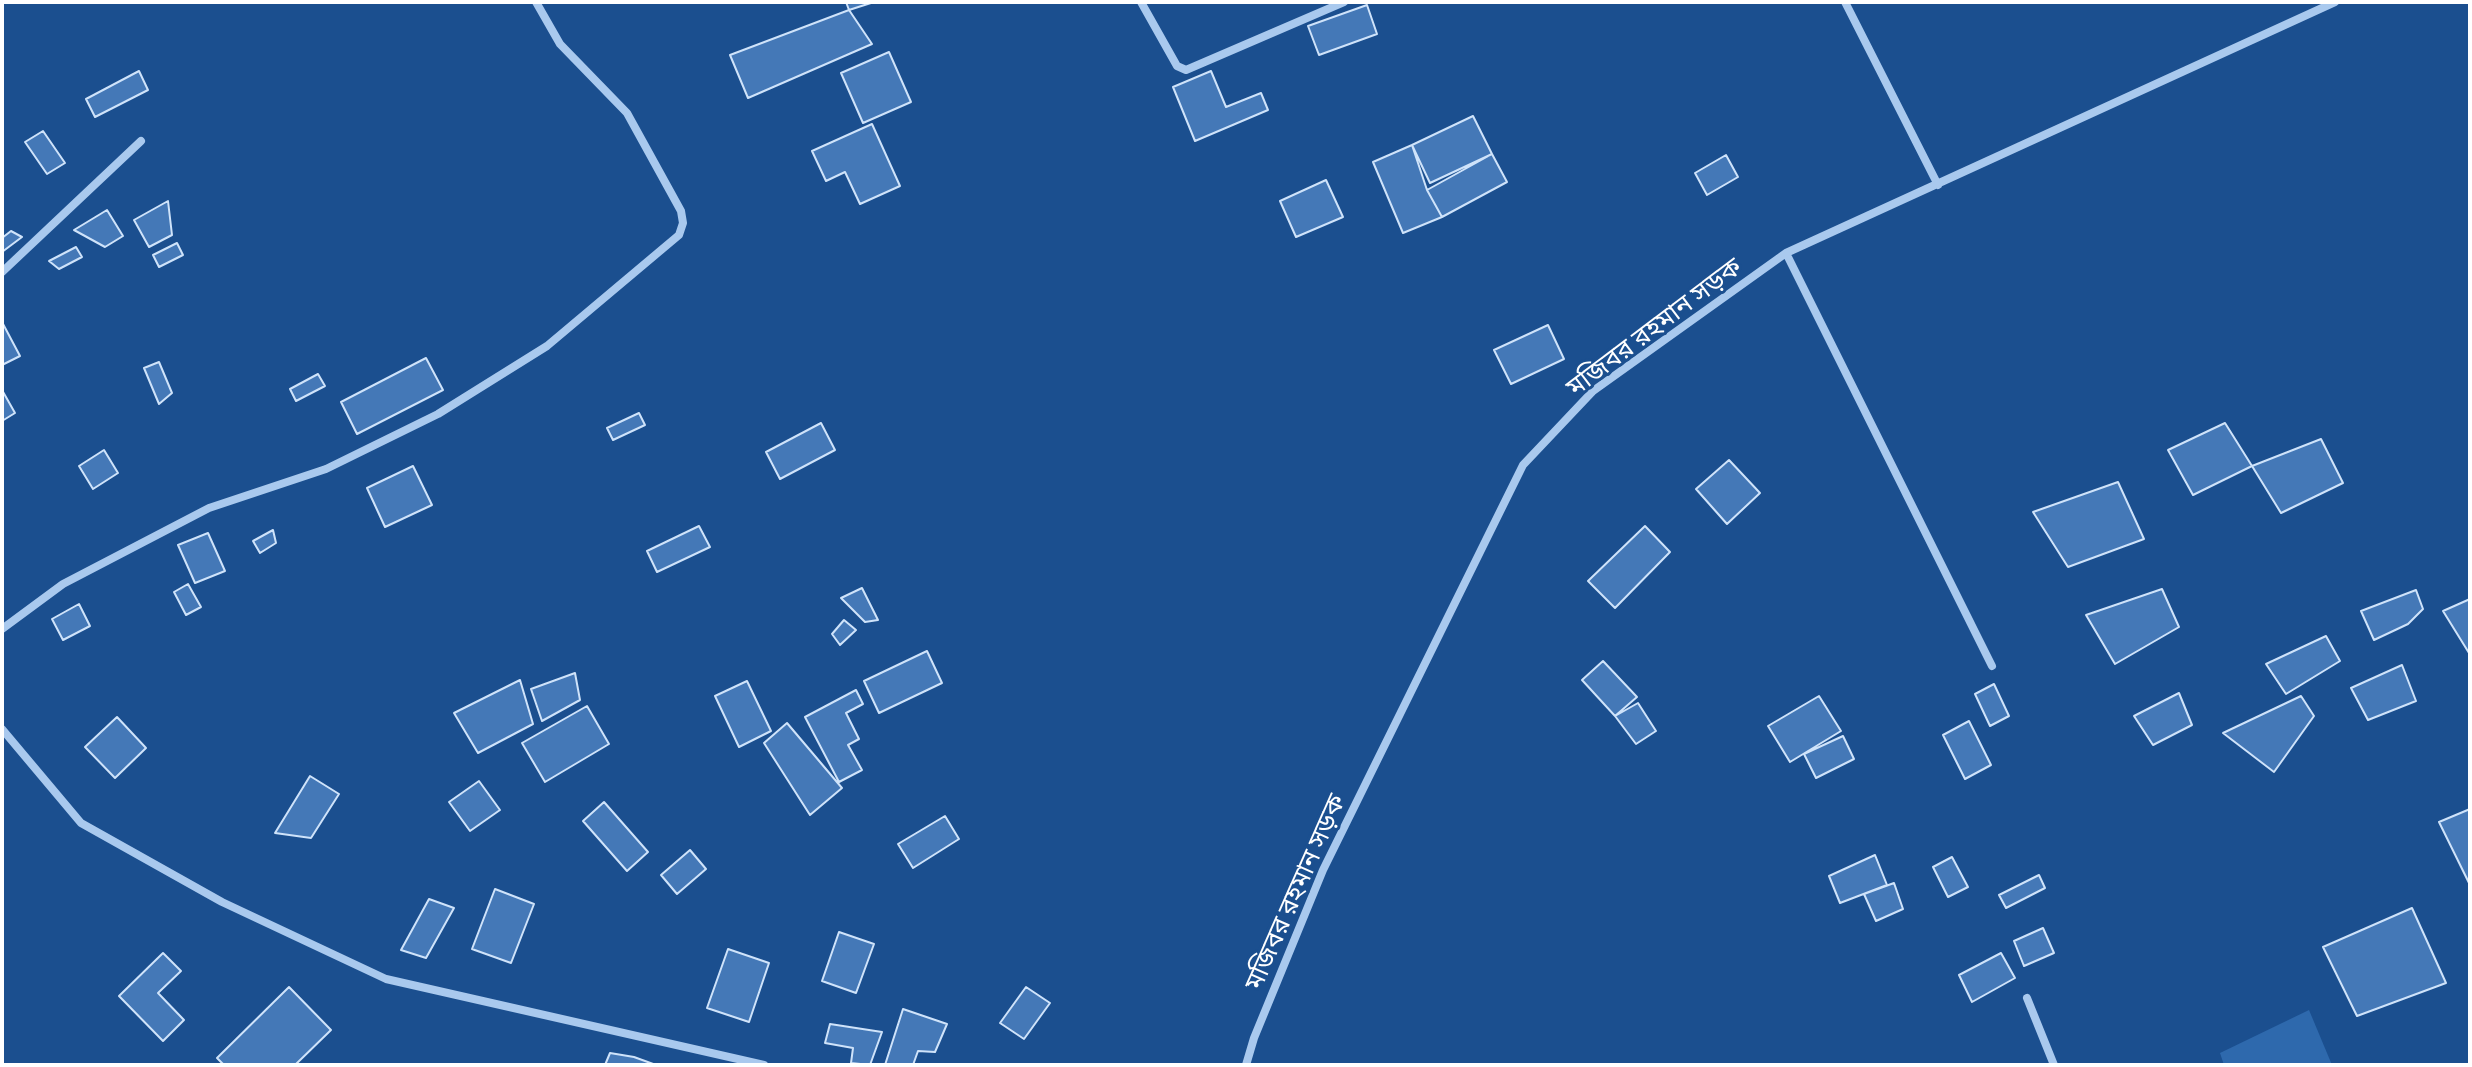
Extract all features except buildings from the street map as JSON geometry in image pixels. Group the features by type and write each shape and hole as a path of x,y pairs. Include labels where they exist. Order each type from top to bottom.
{"street":[{"path":"2,629 63,584 209,508 326,469 438,414 547,346 679,235 683,223 681,211 627,113 560,44 536,2"},
{"path":"1141,2 1177,66 1186,70 1344,2"},
{"path":"1845,2 1938,185"},
{"name":"মজিবর রহমান সড়ক","path":"1246,1065 1254,1038 1323,870 1523,465 1593,391 1786,253 2335,2"},
{"path":"2,272 141,141"},
{"path":"1786,253 1992,666"},
{"path":"2,729 81,823 222,902 386,979 764,1065"},
{"path":"2027,998 2054,1065"}],"shaded area":[{"path":"2309,1010 2332,1065 2224,1065 2220,1053"}]}
